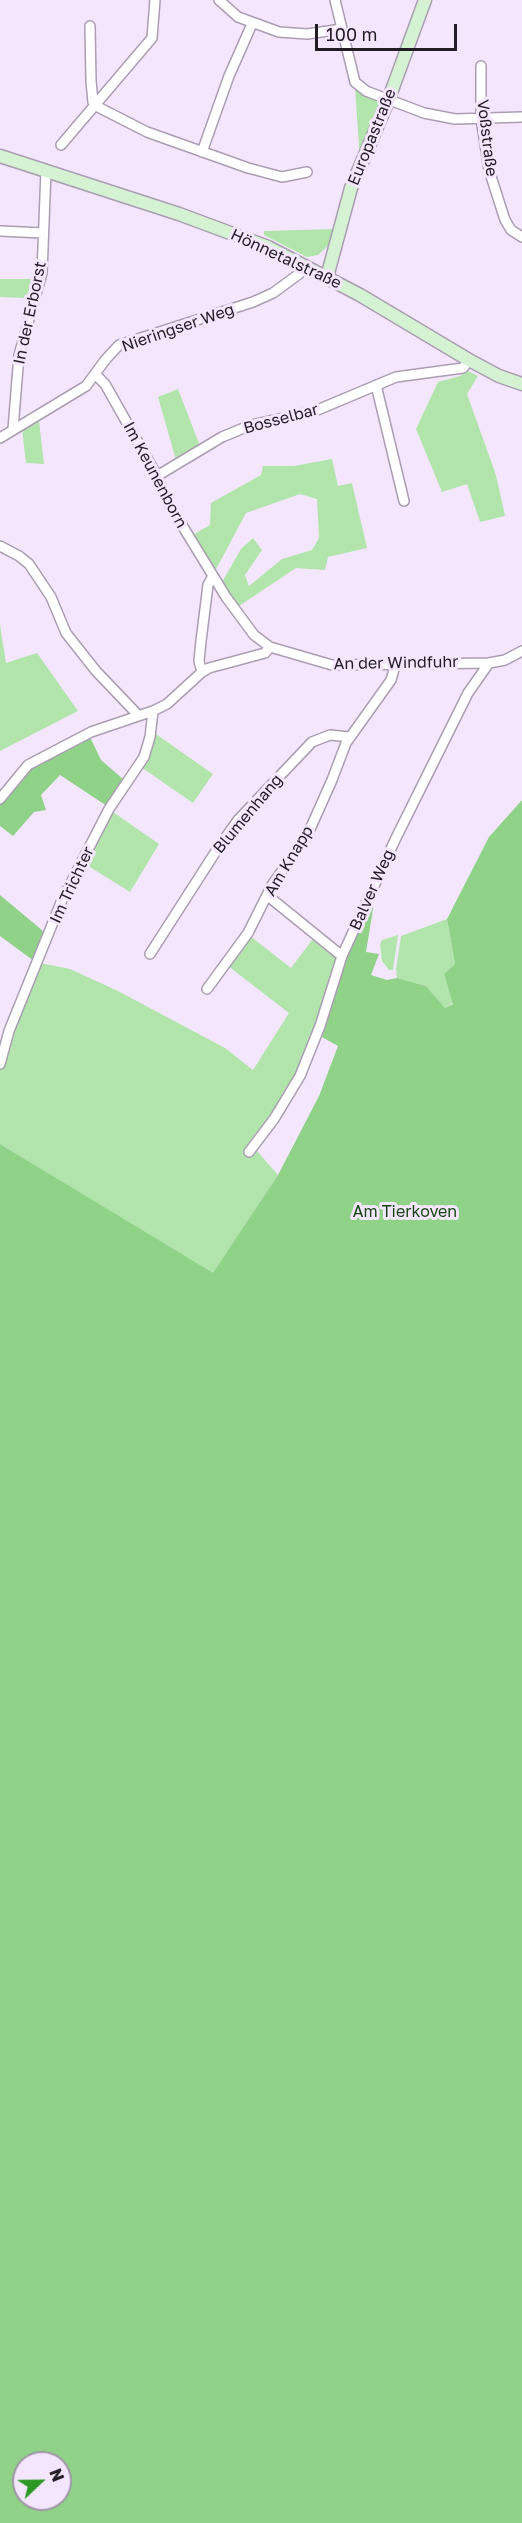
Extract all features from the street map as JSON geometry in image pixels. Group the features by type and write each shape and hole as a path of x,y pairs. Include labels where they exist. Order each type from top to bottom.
{"main road":[{"name":"Europastraße","path":"327,277 351,188 388,100 425,0"},
{"name":"Hönnetalstraße","path":"0,156 230,232 268,247 327,277 469,360 522,384"}],"street":[{"path":"61,146 152,38 155,0"},
{"path":"219,0 238,17 279,32 307,34 342,29"},
{"path":"335,0 355,82 366,91 424,113 455,118 522,117"},
{"path":"202,152 229,76 252,24"},
{"path":"90,26 91,81 93,102 96,106 147,132 202,152 282,177 307,172"},
{"name":"Voßstraße","path":"481,66 481,118 489,170 499,203 511,230 522,237"},
{"name":"In der Erborst","path":"13,429 19,355 42,273 46,171"},
{"path":"0,231 43,233"},
{"name":"Nieringser Weg","path":"0,438 86,386 106,358 119,345 253,302 281,287 299,274 303,266"},
{"name":"Bosselbar","path":"157,476 237,430 250,425 315,411 396,377 463,368 469,360"},
{"name":"Im Keunenborn","path":"96,375 105,384 157,476 170,507 237,612"},
{"path":"376,385 404,501"},
{"path":"0,546 29,564 51,597 66,633 96,671 138,715"},
{"path":"202,672 199,662 201,641 208,585 213,576"},
{"name":"An der Windfuhr","path":"237,612 254,634 270,647 332,666 489,663"},
{"path":"0,799 27,765 91,732 167,704 202,672 265,653 270,647"},
{"path":"489,663 520,654"},
{"name":"Balver Weg","path":"249,1152 274,1119 300,1076 320,1026 342,956 395,840 468,693 489,663"},
{"name":"Am Knapp","path":"207,989 248,933 272,885 309,832 350,737 391,680 395,666"},
{"name":"Im Trichter","path":"0,1064 9,1031 62,900 104,819 144,757 150,737 153,711"},
{"name":"Blumenhang","path":"150,954 238,820 312,742 330,735 350,737"},
{"path":"268,896 342,956"}],"green space":[{"path":"355,88 384,103 360,159"},
{"path":"334,229 330,244 318,255 307,257 264,235 264,231"},
{"path":"0,279 32,279 27,298 0,297"},
{"path":"468,371 478,376 467,394 496,475 505,516 480,522 467,484 442,492 416,429 438,382 460,376"},
{"path":"178,389 200,446 176,460 158,397"},
{"path":"39,421 44,464 26,463 22,428"},
{"path":"332,459 338,486 352,483 367,548 328,557 325,570 296,568 239,606 222,582 241,549 253,538 262,550 245,575 249,586 282,559 312,550 319,538 317,499 300,494 246,513 214,573 191,536 210,525 211,503 261,475 263,466 294,466"},
{"path":"0,625 6,663 37,653 78,711 0,751"},
{"path":"153,732 213,774 193,803 141,767"},
{"path":"90,737 101,760 123,779 107,806 60,775 41,795 46,810 34,812 13,836 0,826 0,803 28,768"},
{"name":"Am Tierkoven","path":"522,800 522,2523 0,2523 0,1144 213,1273 278,1175 319,1096 338,1046 322,1037 346,956 370,903 374,903 366,952 379,954 371,975 387,980 397,978 426,986 445,1008 453,1004 444,974 455,964 447,919 489,837"},
{"path":"113,812 159,844 130,892 85,864"},
{"path":"0,895 43,931 34,961 0,936"},
{"path":"447,919 455,964 444,974 453,1003 445,1008 426,986 397,978 396,969 401,936"},
{"path":"398,935 393,970 389,970 382,961 380,944 382,940"},
{"path":"250,936 291,968 312,940 341,957 307,1069 283,1116 257,1151 278,1175 213,1274 0,1144 0,1051 4,1033 40,963 70,969 118,991 225,1048 253,1070 289,1013 228,966"}]}
